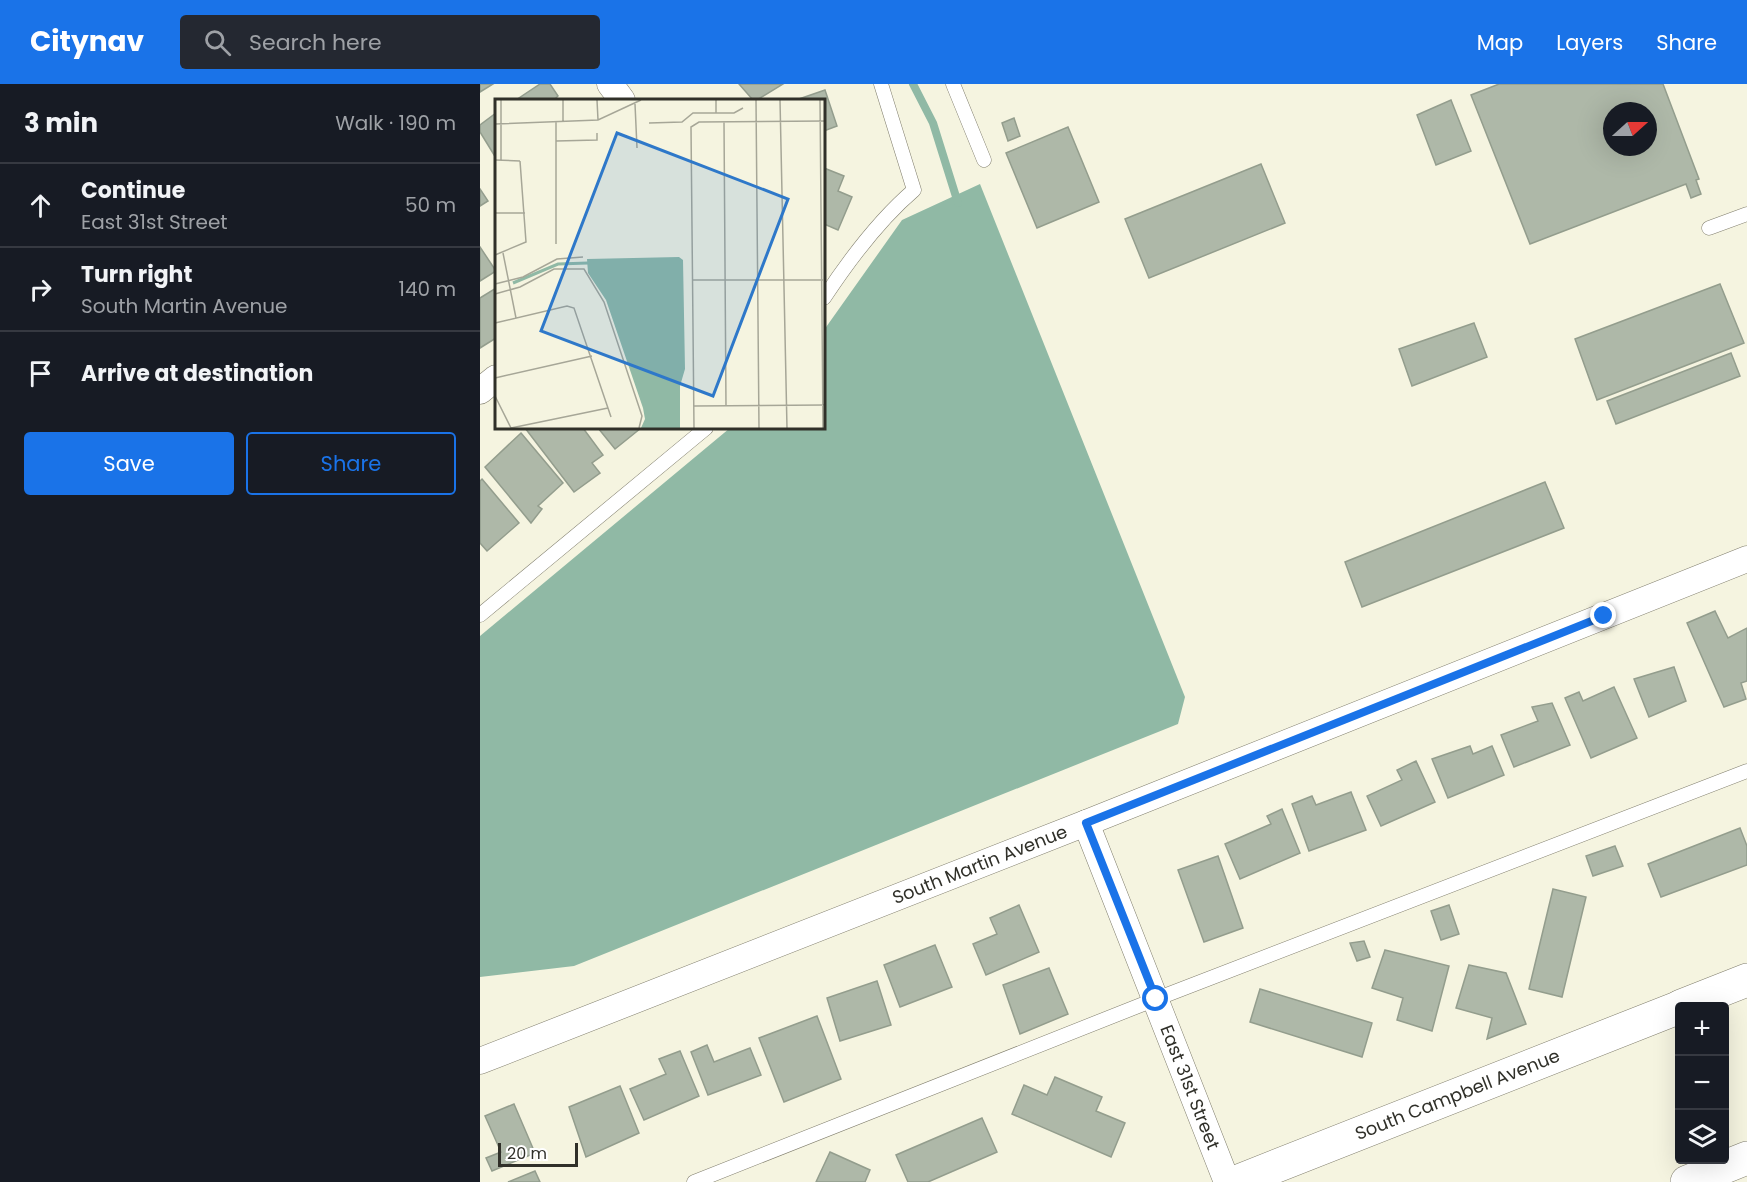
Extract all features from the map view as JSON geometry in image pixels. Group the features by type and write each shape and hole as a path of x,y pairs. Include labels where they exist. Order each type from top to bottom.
{"street":[{"path":"610,84 621,99"},
{"path":"480,391 495,379"},
{"name":"South Martin Avenue","path":"480,1061 1086,823 1747,559"},
{"name":"East 31st Street","path":"1086,823 1227,1182"},
{"name":"South Campbell Avenue","path":"1692,1002 1747,980"},
{"name":"South Campbell Avenue","path":"1236,1182 1675,1009"},
{"path":"1687,1182 1747,1158"}],"lane":[{"path":"825,297 896,205 914,190 881,84"},
{"path":"953,84 984,160"},
{"path":"1709,228 1747,214"},
{"path":"480,615 705,429"},
{"path":"694,1182 1156,999 1747,771"}],"shaded area":[{"path":"980,184 1185,697 1178,724 574,966 480,977 480,636 729,429 825,429 825,329 902,220"}],"building":[{"path":"480,84 493,84 480,92"},
{"path":"540,84 550,84 558,96 555,99 518,99"},
{"path":"739,84 783,84 759,99 752,99"},
{"path":"1499,84 1663,84 1699,179 1696,180 1701,194 1691,198 1686,184 1530,244 1471,95"},
{"path":"825,90 837,126 825,131 825,99 799,99"},
{"path":"1451,100 1471,151 1436,165 1417,115"},
{"path":"495,114 495,156 480,132 480,125"},
{"path":"1014,118 1020,136 1008,141 1002,123"},
{"path":"1068,127 1099,202 1037,228 1006,153"},
{"path":"1261,164 1285,223 1149,278 1125,219"},
{"path":"825,168 844,176 838,191 852,197 838,230 825,224"},
{"path":"480,189 488,201 480,206"},
{"path":"480,247 495,272 480,281"},
{"path":"1720,284 1744,343 1597,400 1575,339"},
{"path":"495,289 495,339 480,348 480,298"},
{"path":"1474,323 1487,357 1412,386 1399,349"},
{"path":"1731,353 1740,376 1616,424 1607,401"},
{"path":"526,429 584,429 603,455 592,463 600,473 574,492"},
{"path":"599,429 640,429 615,449"},
{"path":"521,433 563,483 538,506 542,509 531,523 485,467"},
{"path":"482,479 519,523 487,551 480,543 480,481"},
{"path":"1545,482 1564,528 1362,607 1345,562"},
{"path":"1715,611 1728,638 1747,628 1747,681 1741,683 1746,699 1724,707 1687,623"},
{"path":"1674,667 1686,701 1649,717 1634,679"},
{"path":"1614,687 1637,738 1591,758 1565,698 1579,692 1583,701"},
{"path":"1552,703 1570,745 1514,767 1501,735 1538,721 1532,707"},
{"path":"1470,746 1473,754 1492,746 1504,775 1448,798 1432,759"},
{"path":"1416,761 1435,802 1381,826 1367,796 1402,780 1397,770"},
{"path":"1351,792 1366,830 1309,851 1292,804 1312,796 1316,805"},
{"path":"1282,809 1300,853 1240,879 1225,844 1271,824 1267,816"},
{"path":"1740,828 1747,846 1747,865 1661,897 1648,864"},
{"path":"1615,846 1623,866 1593,876 1586,856"},
{"path":"1218,856 1243,928 1204,942 1178,870"},
{"path":"1553,889 1586,897 1562,997 1529,989"},
{"path":"1019,905 1039,952 986,975 973,944 997,934 990,918"},
{"path":"1449,905 1459,934 1441,940 1431,911"},
{"path":"1364,941 1370,957 1357,961 1350,943"},
{"path":"935,945 952,987 900,1007 884,965"},
{"path":"1385,950 1449,966 1432,1031 1397,1020 1403,998 1372,988"},
{"path":"1469,965 1506,973 1526,1024 1487,1039 1492,1018 1456,1008"},
{"path":"1049,968 1068,1014 1020,1034 1003,985"},
{"path":"877,981 891,1025 840,1041 827,998"},
{"path":"1260,989 1372,1023 1362,1057 1250,1022"},
{"path":"817,1016 841,1079 784,1102 759,1038"},
{"path":"707,1045 714,1062 750,1048 761,1075 708,1095 691,1052"},
{"path":"680,1051 699,1096 644,1120 630,1089 666,1074 659,1059"},
{"path":"1055,1077 1102,1097 1096,1111 1125,1123 1111,1157 1012,1114 1024,1085 1047,1095"},
{"path":"620,1086 639,1133 586,1157 569,1107"},
{"path":"514,1104 535,1153 492,1171 486,1158 501,1152 485,1116"},
{"path":"982,1118 997,1152 928,1182 908,1182 896,1155"},
{"path":"830,1152 870,1170 865,1182 816,1182"},
{"path":"535,1171 540,1182 508,1182"}],"waterway":[{"path":"913,84 933,123 958,203"}],"route":[{"path":"1156,999 1086,823 1604,616"}]}
